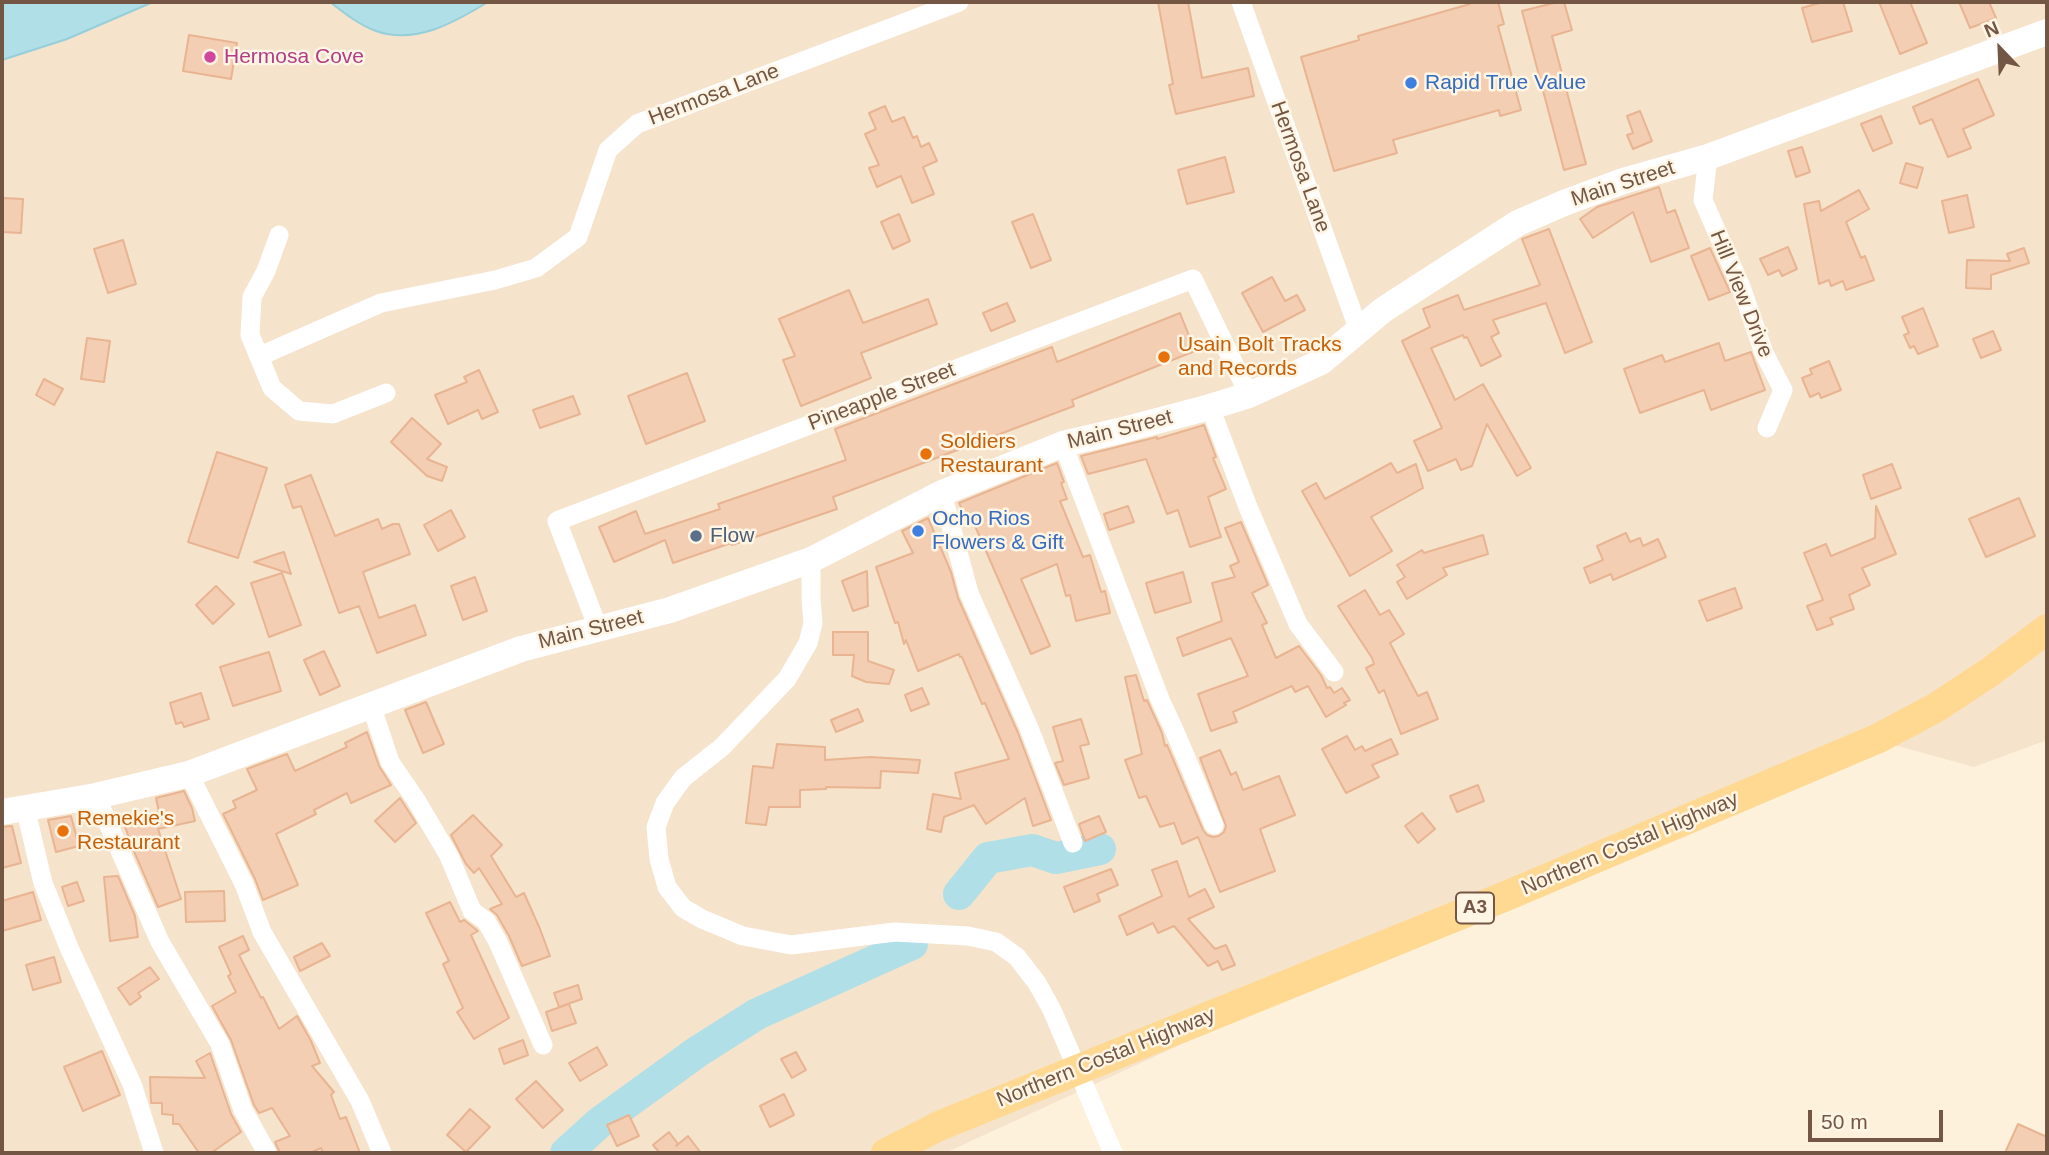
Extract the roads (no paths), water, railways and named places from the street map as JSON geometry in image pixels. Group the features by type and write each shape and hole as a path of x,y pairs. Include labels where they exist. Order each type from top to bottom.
{"main road":[{"name":"Northern Costal Highway","path":"886,1153 939,1126 1506,896 1879,738 1937,707 1990,672 2047,629"}],"street":[{"name":"Hermosa Lane","path":"260,356 381,303 495,281 536,268 578,237 608,150 637,124 959,2"},
{"name":"Hermosa Lane","path":"1241,2 1359,331"},
{"name":"Main Street","path":"13,810 96,796 189,774 521,649 670,610 811,560 942,494 1063,444 1250,395 1321,362 1382,310 1518,223 1564,202 1623,181 1708,157 2047,32"},
{"name":"Hill View Drive","path":"1708,157 1703,200 1741,287 1764,354 1783,390 1767,428"},
{"path":"279,235 253,298 250,335 272,388 299,411 333,414 386,393"},
{"name":"Pineapple Street","path":"598,628 557,521 1193,279 1250,395"},
{"path":"1210,407 1248,507 1298,624 1334,672"},
{"path":"1063,444 1161,702 1180,740 1214,825"},
{"path":"942,494 970,593 1029,729 1073,843"},
{"path":"811,560 813,623 808,643 787,679 722,747 683,778 665,803 656,827 659,859 667,887 683,908 702,919 744,936 791,945 895,932 968,936 996,942 1017,957 1037,983 1052,1010 1113,1153"},
{"path":"371,705 390,762 449,856 472,912 486,921 498,942 543,1045"},
{"path":"189,774 244,884 262,932 360,1101 382,1153"},
{"path":"96,796 160,942 219,1044 243,1110 267,1153"},
{"path":"13,810 70,950 132,1084 154,1153"}],"water":[{"path":"2,2 153,2 67,39 2,60"},
{"path":"330,2 488,2 435,29 391,35 370,28"}],"waterway":[{"path":"959,894 988,858 1032,850 1056,858 1100,849"},
{"path":"566,1153 599,1123 697,1052 757,1014 912,944"}],"place":[{"name":"Hermosa Cove","path":"210,57"},
{"name":"Rapid True Value","path":"1411,83"},
{"name":"Usain Bolt Tracks and Records","path":"1164,357"},
{"name":"Soldiers Restaurant","path":"926,454"},
{"name":"Ocho Rios Flowers & Gift","path":"918,531"},
{"name":"Flow","path":"696,536"},
{"name":"Remekie's Restaurant","path":"63,831"}]}
